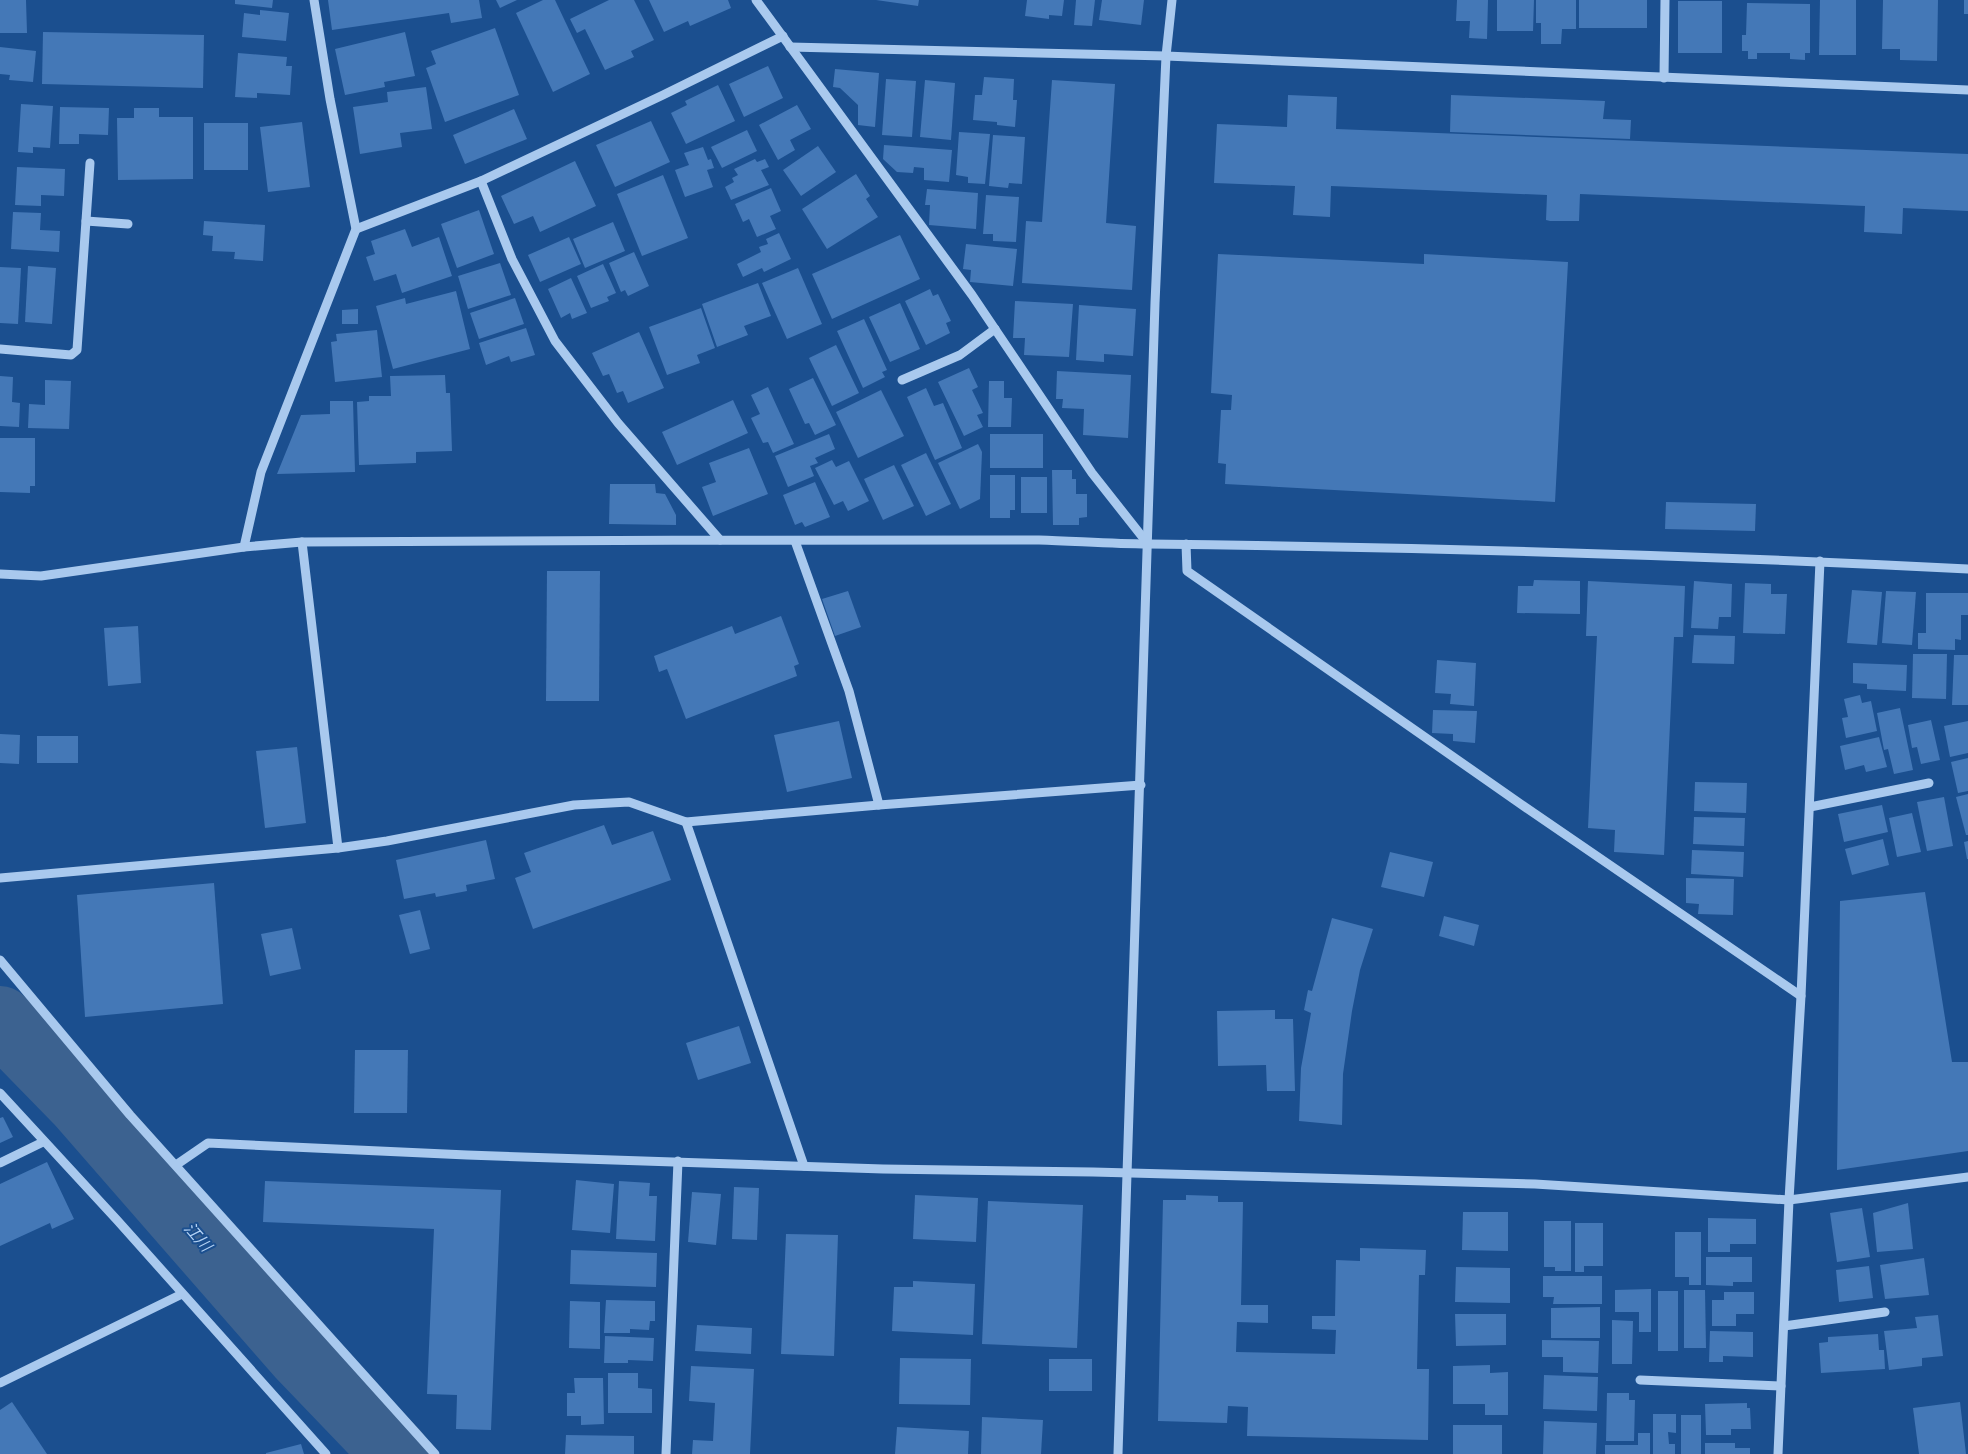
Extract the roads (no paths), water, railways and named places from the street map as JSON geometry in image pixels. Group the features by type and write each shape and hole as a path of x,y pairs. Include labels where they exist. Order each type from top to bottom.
{"street":[{"path":"244,547 261,472 356,229 330,99 314,0"},
{"path":"756,0 995,330 1092,473 1148,544"},
{"path":"1118,1454 1155,303 1166,56 1172,0"},
{"path":"1664,78 1665,0"},
{"path":"356,229 481,181 783,36"},
{"path":"790,47 1166,56 1968,90"},
{"path":"0,349 71,354 77,350 90,163"},
{"path":"481,181 512,259 555,341 618,423 720,540"},
{"path":"86,221 128,224"},
{"path":"902,380 960,354 995,330"},
{"path":"0,574 41,576 244,547 302,542 720,540 1043,540 1148,544 1500,550 1820,561 1968,569"},
{"path":"795,541 850,691 879,805"},
{"path":"302,542 338,848"},
{"path":"1186,544 1187,570 1517,802 1801,996"},
{"path":"1778,1454 1789,1200 1810,807 1820,561"},
{"path":"1810,807 1929,783"},
{"path":"0,878 338,848 387,841 574,805 630,802 686,822 1140,785"},
{"path":"686,822 804,1166"},
{"path":"0,960 130,1115 435,1454"},
{"path":"0,1093 43,1142 117,1220 326,1454"},
{"path":"0,1163 43,1142"},
{"path":"176,1165 208,1143 467,1155 804,1166 1535,1184 1789,1200 1968,1177"},
{"path":"666,1454 678,1161"},
{"path":"0,1383 182,1294"},
{"path":"1784,1326 1885,1312"},
{"path":"1640,1380 1782,1386"}],"waterway":[{"name":"江川","path":"0,1020 79,1101 300,1354 396,1454"}]}
